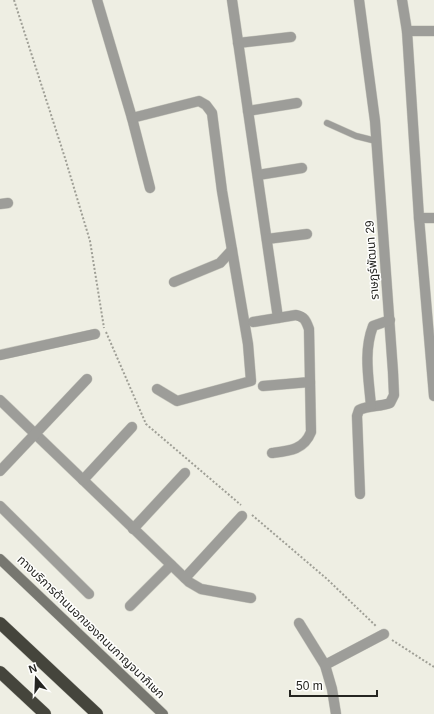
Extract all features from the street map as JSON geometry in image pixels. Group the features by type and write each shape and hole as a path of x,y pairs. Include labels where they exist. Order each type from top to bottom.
{"highway":[{"path":"0,623 97,714"},
{"path":"0,672 44,714"}],"main road":[{"name":"ทางบริการด้านนอกของถนนกาญจนาภิเษก","path":"0,559 163,714"}],"street":[{"path":"97,0 132,118 150,188"},
{"path":"232,0 278,318"},
{"name":"ราษฎร์พัฒนา 29","path":"359,0 376,141 390,320 394,395 390,403 384,406 371,406 359,410 357,416 360,494"},
{"path":"402,0 407,31 419,218 430,282 434,396"},
{"path":"407,31 434,30"},
{"path":"238,43 291,37"},
{"path":"132,118 198,101 206,105 212,113 222,191 248,344 251,381 177,401 157,388"},
{"path":"248,111 297,103"},
{"path":"258,175 302,168"},
{"path":"419,218 434,218"},
{"path":"267,239 307,234"},
{"path":"174,282 220,263 232,250"},
{"path":"253,322 296,315 302,316 306,320 309,329 311,432 308,440 302,446 292,450 272,453"},
{"path":"371,406 367,352 370,334 373,326 390,320"},
{"path":"0,355 95,334"},
{"path":"0,471 86,379"},
{"path":"263,386 310,382"},
{"path":"0,400 185,578 201,589 251,598"},
{"path":"83,480 132,427"},
{"path":"133,529 185,473"},
{"path":"0,506 89,594"},
{"path":"185,578 242,516"},
{"path":"130,606 171,565"},
{"path":"299,622 325,665 332,688 336,714"},
{"path":"325,665 384,634"}],"lane":[{"path":"327,123 356,136 376,141"}],"path":[{"path":"14,0 90,240 103,325 146,424 327,579 384,634 434,668"}]}
